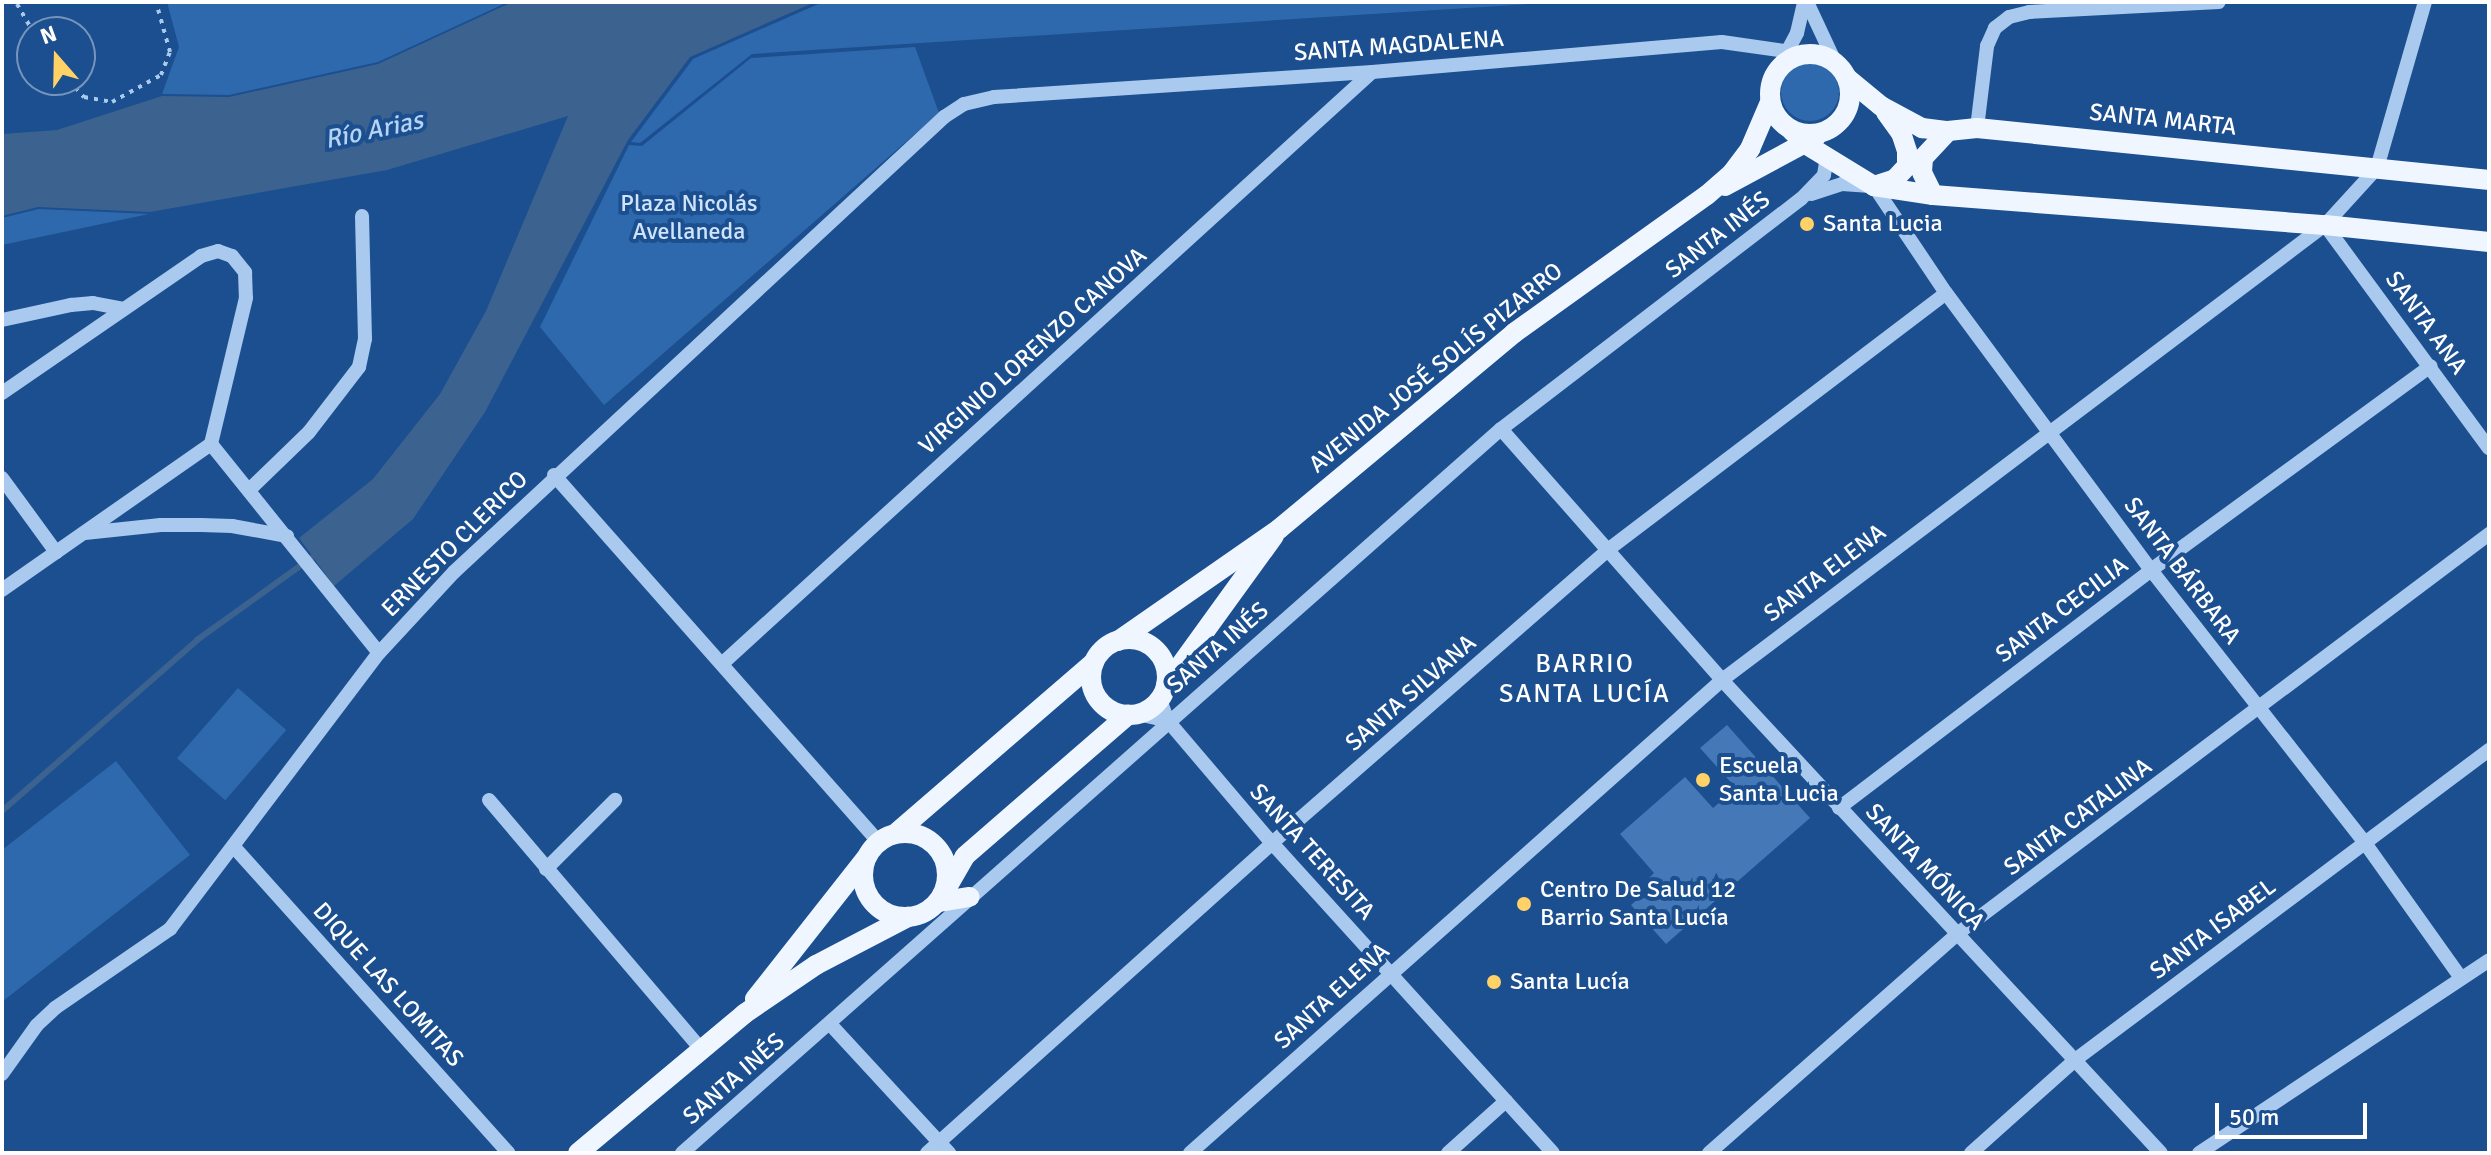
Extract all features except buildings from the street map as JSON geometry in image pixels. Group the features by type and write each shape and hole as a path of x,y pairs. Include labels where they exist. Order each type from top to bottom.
{"main road":[{"path":"1807,136 1836,125 1847,112 1850,95 1841,70 1796,53 1777,71 1771,86 1770,102 1778,119 1807,136 1827,156 1874,186 1933,195 2325,225 2489,242"},
{"name":"SANTA MARTA","path":"1841,70 1881,106 1922,128 1948,131 1977,128 2489,180"},
{"name":"AVENIDA JOSÉ SOLÍS PIZARRO","path":"1707,195 1732,173 1750,149 1770,102"},
{"path":"1874,186 1895,179 1907,166 1907,151 1901,133 1881,106"},
{"path":"1933,195 1922,172 1923,158 1948,131"},
{"name":"AVENIDA JOSÉ SOLÍS PIZARRO","path":"744,1014 880,845 1094,662 1099,653 1279,529 1514,333 1707,195 1807,136"},
{"name":"AVENIDA JOSÉ SOLÍS PIZARRO","path":"578,1153 744,1014 816,965 930,906 965,856 1163,692 1279,529"},
{"path":"1118,641 1144,642 1155,649 1163,660 1163,692"},
{"path":"1094,662 1091,674 1097,698 1105,707 1133,715"},
{"path":"927,933 930,906 948,879 942,853 922,836 880,845 863,872 870,900 894,916 930,906 970,897"}],"street":[{"path":"1796,53 1797,33 1806,2"},
{"path":"1806,2 1841,70"},
{"path":"1977,128 1987,46 1995,28 2009,17 2029,12 2219,2"},
{"name":"SANTA ELENA","path":"1190,1153 1722,680 2325,225 2377,168 2425,2"},
{"name":"SANTA MAGDALENA","path":"994,97 1372,72 1722,42 1796,53"},
{"name":"VIRGINIO LORENZO CANOVA","path":"724,662 1372,72"},
{"name":"ERNESTO CLERICO","path":"2,1074 37,1025 55,1008 170,929 379,653 454,572 554,475 944,117 964,104 994,97"},
{"name":"SANTA INÉS","path":"682,1153 830,1024 927,933 1501,429 1801,199 1824,175 1827,156"},
{"name":"SANTA INÉS","path":"1801,199 1842,184 1874,186"},
{"name":"SANTA BÁRBARA","path":"1874,186 1946,293 2151,570 2365,843 2461,978"},
{"path":"249,490 309,432 359,367 365,339 362,216"},
{"name":"SANTA ANA","path":"2325,225 2489,448"},
{"path":"2,393 201,256 218,251 232,256 245,272 246,298 211,444 2,590"},
{"name":"SANTA SILVANA","path":"927,1153 944,1148 1272,843 1605,552 1946,293"},
{"path":"2,320 93,303 123,309"},
{"name":"SANTA CECILIA","path":"1839,808 2151,570 2431,366"},
{"name":"SANTA MÓNICA","path":"1501,429 1605,552 2161,1153"},
{"path":"211,444 379,653"},
{"path":"554,475 724,662 880,845"},
{"path":"2,478 56,552"},
{"path":"82,534 161,525 201,525 232,526 287,536"},
{"name":"SANTA CATALINA","path":"1709,1153 1957,934 2489,534"},
{"path":"1133,715 1168,721 1163,692"},
{"name":"SANTA TERESITA","path":"1168,721 1272,843 1553,1153"},
{"name":"SANTA ISABEL","path":"1971,1153 2075,1060 2489,750"},
{"path":"489,800 701,1049"},
{"path":"546,869 615,800"},
{"name":"DIQUE LAS LOMITAS","path":"234,847 509,1153"},
{"path":"2199,1153 2489,960"},
{"path":"830,1024 944,1148"},
{"path":"1448,1153 1506,1101"}],"path":[{"path":"83,96 112,102 161,75 170,52 156,2"}],"green space":[{"path":"167,2 508,2 378,62 229,95 162,94 179,47"},
{"path":"823,2 1559,2 752,54 640,143 631,142 693,59"},
{"name":"Plaza Nicolás Avellaneda","path":"915,47 939,113 604,405 540,327 629,145 642,146 751,58"},
{"path":"1810,63 1830,72 1839,92 1830,112 1810,121 1790,112 1781,92 1790,72"},
{"path":"39,209 149,214 2,245 2,218"},
{"path":"238,688 286,730 225,800 177,758"},
{"path":"116,761 190,855 3,1001 2,850"}],"water":[{"name":"Río Arias","path":"512,2 815,2 690,57 628,140 485,412 413,519 334,586 299,538 373,479 440,394 486,311 568,116 387,170 150,212 38,207 2,216 2,134 57,130 162,96 229,97 378,64"}],"waterway":[{"path":"2,811 197,640 318,553"}],"place":[{"name":"Santa Lucia","path":"1807,224"},
{"name":"Escuela Santa Lucia","path":"1703,780"},
{"name":"Centro De Salud 12 Barrio Santa Lucía","path":"1524,904"},
{"name":"Santa Lucía","path":"1494,982"}],"district":[{"name":"BARRIO SANTA LUCÍA","path":"1585,680"}]}
